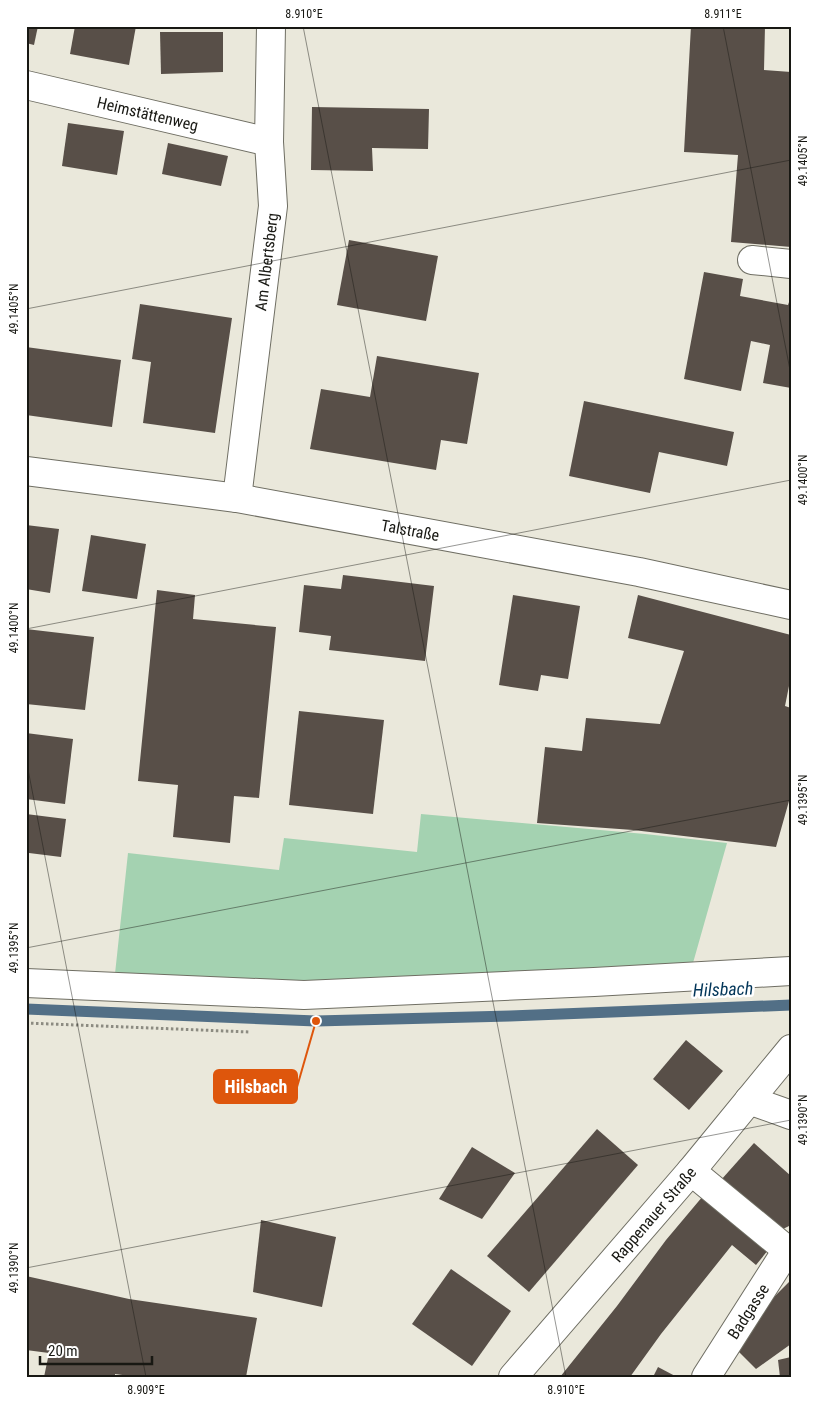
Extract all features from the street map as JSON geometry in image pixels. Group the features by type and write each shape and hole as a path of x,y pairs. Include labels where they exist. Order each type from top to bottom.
{"street":[{"name":"Am Albertsberg","path":"237,498 273,206 269,142 271,26"},
{"name":"Heimstättenweg","path":"26,85 269,142"},
{"path":"752,260 791,264"},
{"name":"Talstraße","path":"26,471 237,498 639,572 791,605"},
{"path":"26,983 304,995 791,971"},
{"name":"Rappenauer Straße","path":"512,1377 691,1171 791,1049"},
{"path":"749,1100 791,1115"},
{"path":"691,1171 789,1249"},
{"name":"Badgasse","path":"706,1377 789,1249"}],"path":[{"path":"26,1023 250,1032"}],"green space":[{"path":"421,814 727,843 691,970 304,988 114,983 128,853 279,870 284,838 417,852"}],"building":[{"path":"26,26 38,26 34,45 26,43"},
{"path":"75,26 136,26 129,65 70,54"},
{"path":"691,26 765,26 764,70 791,72 791,247 731,242 738,155 684,152"},
{"path":"160,32 223,32 223,72 161,74"},
{"path":"312,107 429,109 428,149 372,148 373,171 311,170"},
{"path":"68,123 124,131 117,175 62,166"},
{"path":"168,143 228,156 221,186 162,174"},
{"path":"349,240 438,256 426,321 337,305"},
{"path":"704,272 743,279 740,296 788,305 791,296 791,388 763,383 770,345 751,341 741,391 684,379"},
{"path":"140,304 232,318 215,433 143,423 151,362 132,359"},
{"path":"26,347 121,360 112,427 26,415"},
{"path":"377,356 479,373 467,444 441,440 436,470 310,449 321,389 370,397"},
{"path":"584,401 734,432 727,466 659,452 650,493 569,476"},
{"path":"26,525 59,529 50,593 26,589"},
{"path":"91,535 146,544 137,599 82,591"},
{"path":"343,575 434,586 425,661 329,650 331,636 299,632 304,585 341,589"},
{"path":"157,590 195,595 193,619 276,627 259,798 234,796 230,843 173,837 178,785 138,781"},
{"path":"513,595 580,606 568,679 541,675 538,691 499,685"},
{"path":"638,595 791,635 791,676 785,706 791,708 791,794 776,847 633,830 537,823 545,747 582,751 586,718 660,724 684,651 628,638"},
{"path":"26,629 94,637 85,710 26,704"},
{"path":"299,711 384,720 373,814 289,805"},
{"path":"26,733 73,739 65,804 26,799"},
{"path":"26,814 66,819 61,857 29,853 26,862"},
{"path":"686,1040 723,1071 689,1110 653,1079"},
{"path":"597,1129 638,1165 529,1292 487,1256"},
{"path":"754,1143 791,1176 791,1225 779,1231 721,1180"},
{"path":"472,1147 515,1173 482,1219 439,1199"},
{"path":"703,1196 769,1249 756,1265 732,1245 661,1334 630,1377 560,1377 617,1306 666,1240"},
{"path":"261,1220 336,1237 322,1307 253,1292"},
{"path":"451,1269 511,1311 472,1366 412,1324"},
{"path":"26,1276 129,1299 257,1318 246,1377 137,1377 115,1374 115,1377 44,1377 49,1353 26,1350"},
{"path":"791,1280 791,1344 756,1369 732,1345 759,1312"},
{"path":"791,1357 791,1377 780,1377 778,1360"},
{"path":"658,1367 677,1377 653,1377"}],"waterway":[{"name":"Hilsbach","path":"26,1009 316,1021 510,1016 791,1005"}],"place":[{"name":"Hilsbach","path":"316,1021"}]}
